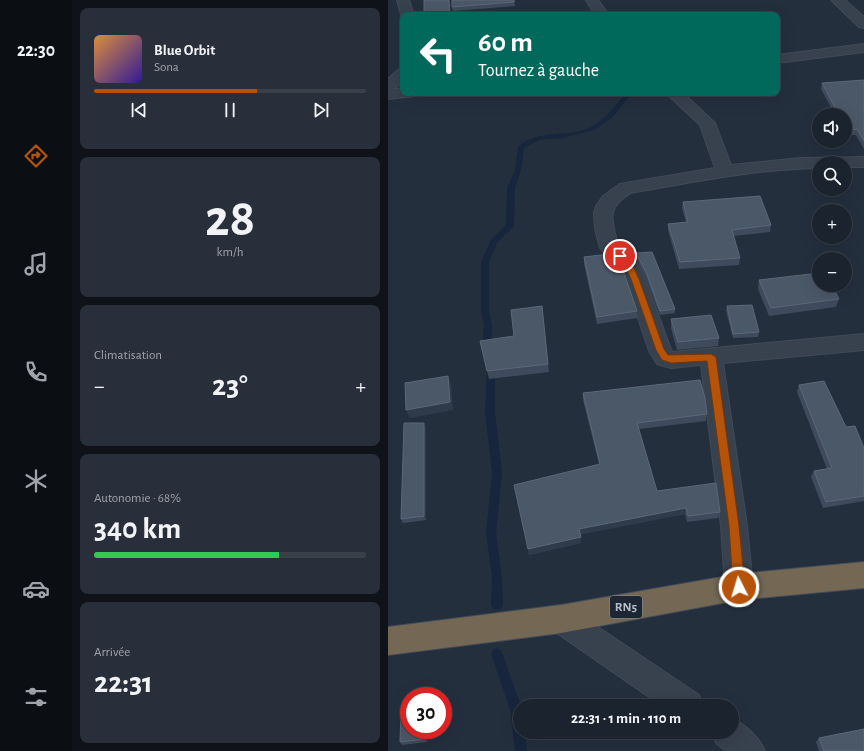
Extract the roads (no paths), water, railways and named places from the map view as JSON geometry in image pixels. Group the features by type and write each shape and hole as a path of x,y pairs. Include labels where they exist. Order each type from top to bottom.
{"highway":[{"name":"RN5","path":"388,641 561,619 739,587 864,575"}],"street":[{"path":"402,0 406,12"},
{"path":"592,0 600,12"},
{"path":"837,0 864,24"},
{"path":"780,59 864,48"},
{"path":"388,87 400,76"},
{"path":"388,94 400,93"},
{"path":"677,96 707,123 725,171"},
{"path":"864,162 802,163 725,171 626,188 614,193 607,202 603,211 609,248 626,260 635,279 660,350 665,358 671,360 711,357 864,342"},
{"path":"711,357 734,526 739,587"},
{"path":"561,619 678,699"},
{"path":"735,739 749,751"}],"waterway":[{"path":"488,350 488,325 485,312 485,262 494,242 510,226 511,188 518,170 521,147 538,138 563,136 592,129 610,117 627,96"},
{"path":"491,367 490,412 497,473 491,533 497,577 497,605"},
{"path":"497,654 516,709 521,751"}]}
